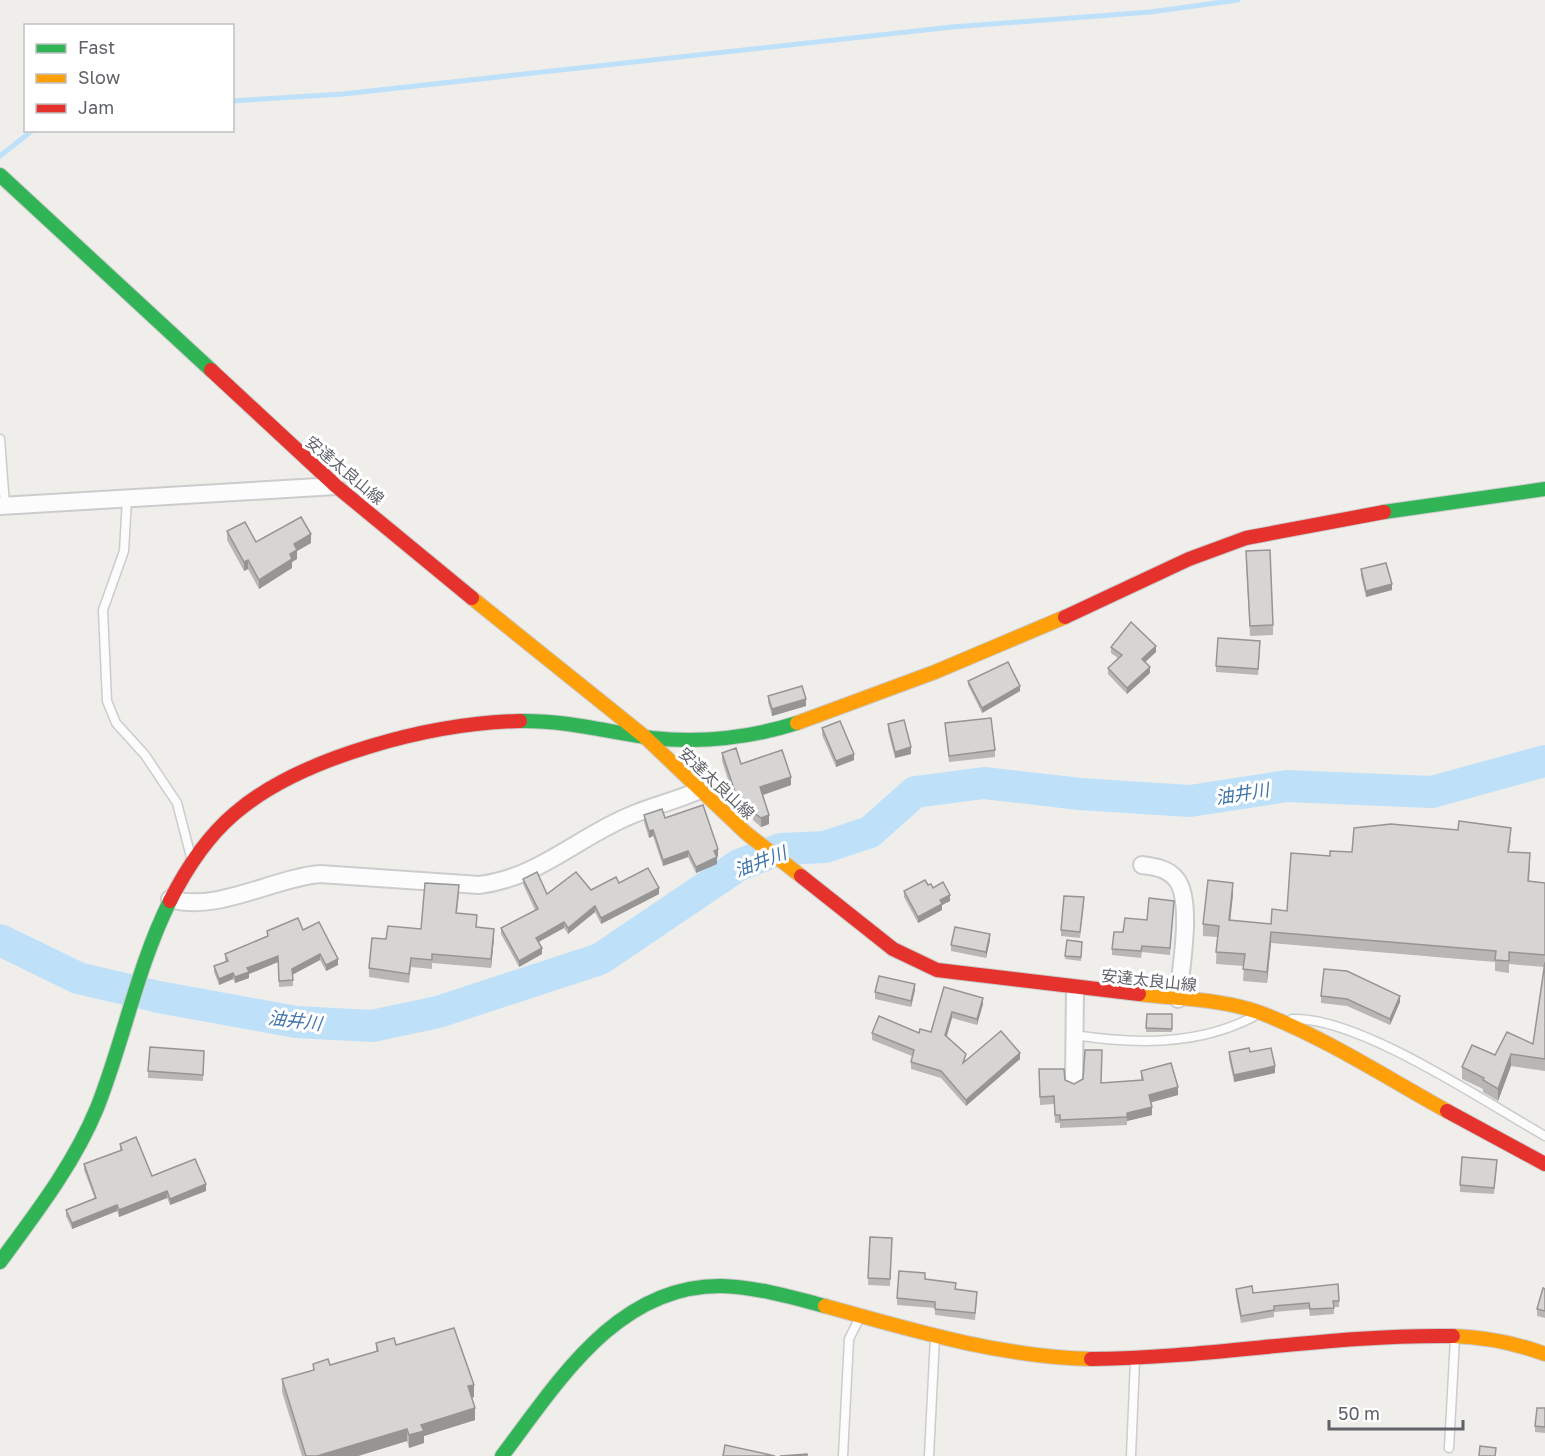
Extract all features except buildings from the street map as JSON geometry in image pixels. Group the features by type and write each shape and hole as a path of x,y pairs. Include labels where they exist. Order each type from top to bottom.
{"street":[{"name":"安達太良山線","path":"0,175 336,486 575,684 645,737 746,833 893,949 937,970 984,979 1217,1003 1260,1013 1282,1022 1545,1164"},
{"path":"3,505 336,486"},
{"path":"0,1262 45,1199 94,1115 113,1068 143,960 170,899 192,858 234,813 269,789 314,766 427,732 484,722 538,721 645,737 688,740 738,737 824,716 959,664 1176,565 1247,537 1365,515 1454,504 1545,489"},
{"path":"170,899 180,902 228,897 304,875 320,874 479,885 499,883 530,872 634,814 674,802 700,790"},
{"path":"1142,865 1163,869 1177,879 1183,892 1185,915 1178,999"},
{"path":"1074,1082 1075,989"},
{"path":"502,1456 572,1361 615,1320 648,1302 682,1290 706,1287 771,1292 992,1347 1059,1358 1136,1356 1412,1337 1486,1338 1545,1354"}],"lane":[{"path":"0,439 3,505"},
{"path":"126,499 124,551 112,583 102,624 107,701 116,723 144,755 177,803 192,858"},
{"path":"1074,1035 1120,1042 1172,1040 1217,1032 1260,1013"},
{"path":"1282,1022 1302,1019 1365,1037 1545,1136"},
{"path":"843,1456 849,1339 860,1316"},
{"path":"929,1456 936,1334"},
{"path":"1449,1448 1455,1337"},
{"path":"1131,1456 1136,1356"}],"waterway":[{"path":"234,101 343,94 952,27 1150,12 1238,0"},
{"path":"0,156 30,132"},
{"name":"油井川","path":"0,940 78,978 159,997 296,1022 372,1026 438,1012 600,959 739,865 781,849 825,847 870,832 915,792 984,783 1080,794 1190,801 1287,786 1432,792 1545,761"}],"traffic: fast":[{"path":"0,175 211,370"},
{"path":"1384,512 1545,489"},
{"path":"520,721 553,722 652,738 689,740 743,736 797,723"},
{"path":"0,1262 53,1188 88,1129 107,1082 148,952 170,901"},
{"path":"502,1456 568,1369 621,1320 651,1302 684,1290 721,1286 760,1290 825,1306"}],"traffic: slow":[{"path":"472,598 645,737 746,833 801,876"},
{"path":"797,723 935,672 1065,617"},
{"path":"1139,994 1216,1002 1261,1013 1333,1046 1447,1111"},
{"path":"825,1306 923,1333 990,1348 1091,1359"},
{"path":"1453,1336 1500,1341 1545,1354"}],"traffic: jam":[{"path":"211,370 336,486 472,598"},
{"path":"1065,617 1189,559 1246,538 1384,512"},
{"path":"170,901 183,877 214,833 262,793 295,775 370,746 409,736 448,728 520,721"},
{"path":"801,876 893,949 937,970 1139,994"},
{"path":"1447,1111 1545,1164"},
{"path":"1091,1359 1182,1355 1408,1336 1453,1336"}]}
